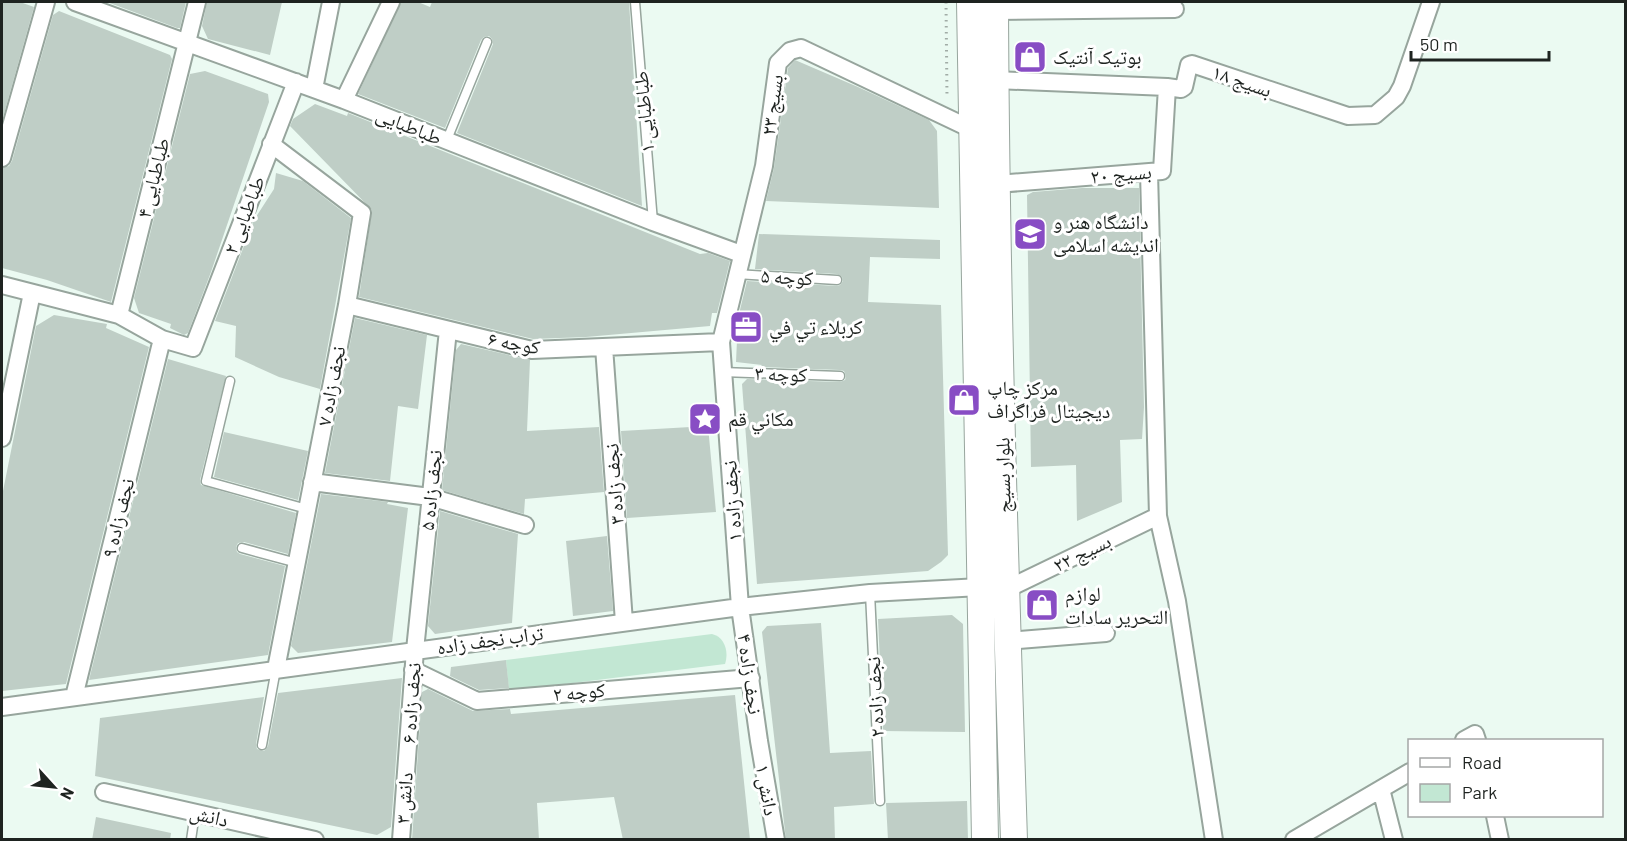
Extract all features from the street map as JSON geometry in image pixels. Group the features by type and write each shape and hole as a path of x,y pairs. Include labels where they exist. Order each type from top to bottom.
{"main road":[{"name":"بلوار بسیج","path":"970,2 971,129 993,588 1007,640 1014,840"},
{"name":"بلوار بسیج","path":"985,840 993,588 997,184 995,6"}],"street":[{"path":"2,158 46,2"},
{"name":"طباطبایی","path":"75,2 344,100 446,142 741,254"},
{"name":"طباطبایی ۴","path":"119,315 197,2"},
{"path":"314,89 332,2"},
{"path":"344,100 392,2"},
{"name":"بسیج ۱۸","path":"1167,87 1183,89 1189,65 1192,64 1348,116 1376,115 1396,97 1402,86 1431,2"},
{"path":"995,6 1175,9"},
{"name":"بسیج ۲۳","path":"741,254 764,166 778,63 790,51 801,48 971,129"},
{"path":"995,80 1167,87"},
{"name":"طباطبایی ۲","path":"162,339 193,348 296,82"},
{"name":"بسیج ۲۰","path":"997,184 1162,171 1167,87"},
{"name":"نجف زاده ۷","path":"271,144 362,213 347,305 276,669"},
{"path":"1149,172 1158,516 1177,601 1214,840"},
{"name":"نجف زاده ۱","path":"740,607 721,342 741,254"},
{"path":"2,285 119,315 162,339"},
{"path":"2,438 32,293"},
{"name":"کوچه ۶","path":"347,305 532,350 721,342"},
{"name":"نجف زاده ۵","path":"415,650 448,330"},
{"name":"نجف زاده ۹","path":"74,697 162,339"},
{"name":"نجف زاده ۳","path":"604,347 624,622"},
{"path":"312,482 430,497 525,525"},
{"name":"بسیج ۲۲","path":"993,588 1158,516"},
{"name":"تراب نجف زاده","path":"2,707 740,607 870,592 993,588"},
{"name":"نجف زاده ۴","path":"740,607 759,741"},
{"path":"1007,640 1106,633"},
{"name":"نجف زاده ۶","path":"408,756 415,650"},
{"name":"کوچه ۲","path":"413,670 477,701 751,678"},
{"name":"دانش ۱","path":"759,741 776,840"},
{"name":"دانش ۳","path":"401,840 408,756"},
{"path":"1293,840 1408,773"},
{"path":"1381,789 1394,840"},
{"name":"دانش","path":"104,792 292,837 315,840"},
{"path":"1495,817 1500,840"}],"lane":[{"name":"طباطبایی ۱","path":"635,2 653,222"},
{"path":"446,142 487,42"},
{"name":"کوچه ۵","path":"736,274 837,280"},
{"name":"کوچه ۳","path":"722,372 840,376"},
{"path":"230,381 206,481 307,509"},
{"path":"242,548 297,563"},
{"name":"نجف زاده ۲","path":"870,592 880,801"},
{"path":"262,746 276,669"},
{"path":"191,840 195,813"}],"path":[{"path":"946,2 947,118"}],"green space":[{"path":"712,634 720,638 725,646 725,664 509,691 506,660"}],"building":[{"path":"2,2 20,2 34,7 2,121"},
{"path":"107,2 186,2 180,28 177,28"},
{"path":"207,2 282,2 270,55 208,39 202,26"},
{"path":"401,2 418,2 430,7 432,2 629,2 642,206 457,133 493,44 489,36 481,40 445,128 358,94"},
{"path":"59,11 170,55 172,59 111,302 47,280 2,268 2,168 9,166 12,161 53,15"},
{"path":"795,60 929,120 937,131 939,208 766,201 774,168 788,68"},
{"path":"205,71 268,94 269,102 211,272 188,333 184,335 170,328 171,324 139,313 134,298 190,74"},
{"path":"315,104 347,116 348,113 700,254 708,253 730,261 717,313 712,313 710,326 586,337 533,339 359,297 372,210 290,126 293,119"},
{"path":"276,173 303,181 351,218 320,389 279,377 235,357 236,326 215,321 254,220 274,189"},
{"path":"1082,188 1139,188 1144,407 1142,439 1120,440 1122,502 1077,521 1076,465 1031,467 1027,195 1033,192"},
{"path":"759,234 940,240 940,259 870,257 868,302 941,305 948,555 928,571 757,584 742,384 747,379 840,382 845,380 846,376 844,371 840,370 760,367 762,365 736,362 738,318 747,281 837,286 843,281 842,277 837,274 755,269"},
{"path":"54,315 107,324 106,328 149,347 66,684 2,691 2,496 36,326"},
{"path":"355,318 427,335 418,409 398,406 390,481 325,473"},
{"path":"461,344 530,360 527,431 599,427 604,492 525,499 524,514 442,490 456,350"},
{"path":"168,359 226,376 200,480 201,485 296,513 288,554 244,542 238,543 236,547 240,554 285,566 268,655 89,680"},
{"path":"708,426 716,512 627,518 621,431"},
{"path":"224,432 308,451 298,500 214,477"},
{"path":"321,494 388,502 387,504 408,508 392,642 298,653 291,646"},
{"path":"440,511 518,534 512,623 435,634 428,626"},
{"path":"607,536 613,611 573,616 566,541"},
{"path":"952,615 963,624 965,732 883,731 878,619"},
{"path":"821,623 830,753 871,751 874,804 834,807 835,840 786,840 762,632 767,626"},
{"path":"506,660 509,688 479,690 450,676 451,667"},
{"path":"402,678 391,827 377,835 95,776 100,718 264,697 256,744 257,749 264,751 268,746 278,693"},
{"path":"428,689 473,711 510,709 511,714 735,695 750,840 623,840 614,797 537,803 539,840 412,840 422,692"},
{"path":"967,801 968,840 888,840 886,803"},
{"path":"96,817 171,833 170,840 92,840"}],"place":[{"name":"بوتیک آنتیک","path":"1030,57"},
{"name":"دانشگاه هنر و اندیشه اسلامی","path":"1030,234"},
{"name":"كربلاء تي في","path":"746,327"},
{"name":"مرکز چاپ دیجیتال فراگراف","path":"964,400"},
{"name":"مكاني قم","path":"705,419"},
{"name":"لوازم التحریر سادات","path":"1042,605"}]}
